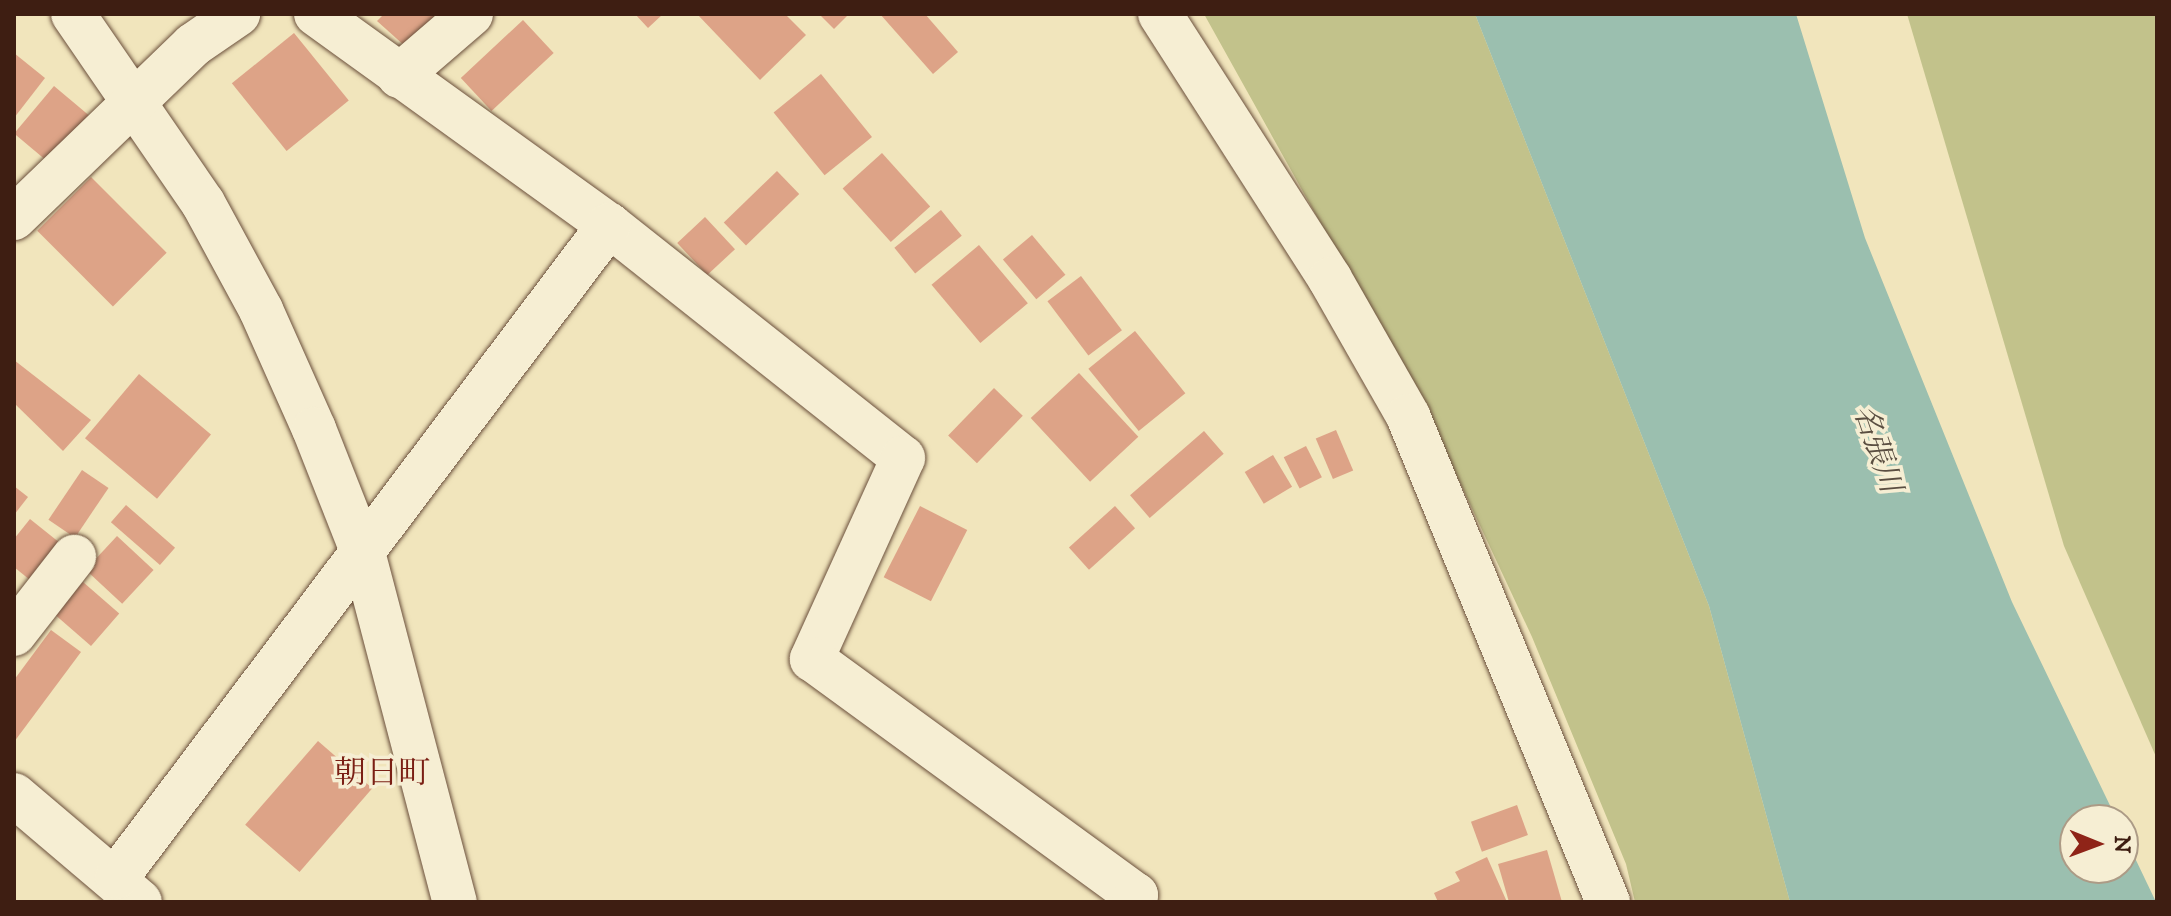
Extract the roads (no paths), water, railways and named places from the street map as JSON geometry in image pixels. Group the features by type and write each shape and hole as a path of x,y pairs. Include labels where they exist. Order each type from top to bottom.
{"street":[{"path":"73,14 135,98 261,310 364,556 455,902"},
{"path":"14,218 135,98 238,14"},
{"path":"316,14 609,225 903,458 812,659 1136,895 1134,902"},
{"path":"399,76 471,14"},
{"path":"1160,14 1330,279 1408,416 1608,902"},
{"path":"14,795 129,890 364,556 609,225"},
{"path":"14,634 74,557"}],"water":[{"name":"名張川","path":"1475,14 1796,14 1865,238 2012,602 2109,804 2059,804 2059,884 2139,884 2139,866 2156,902 1790,902 1709,606"}],"district":[{"name":"朝日町","path":"382,774"}]}
